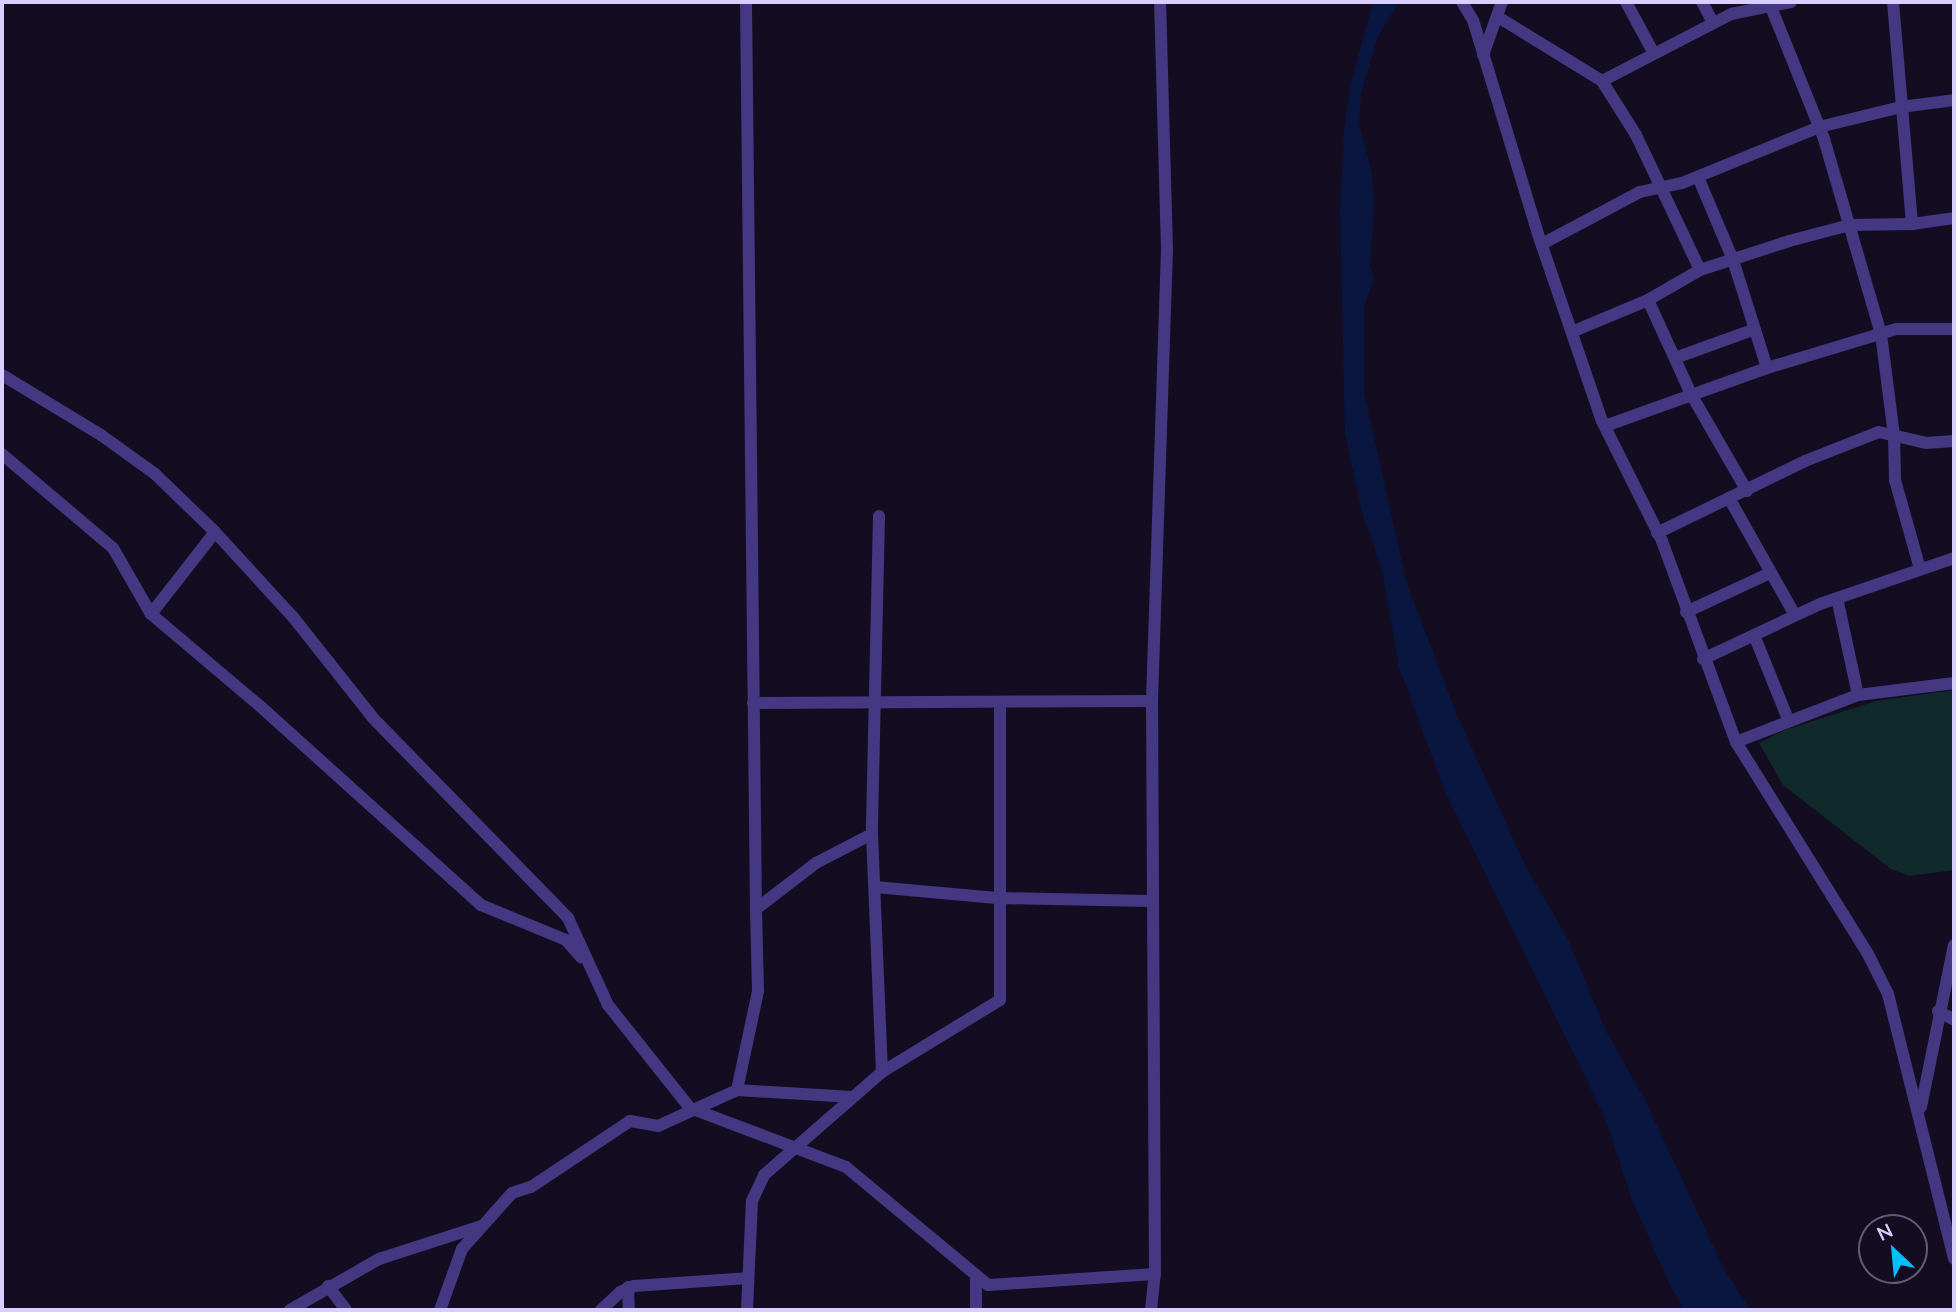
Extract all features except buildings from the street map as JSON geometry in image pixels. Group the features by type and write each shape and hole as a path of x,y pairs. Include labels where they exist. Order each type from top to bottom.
{"street":[{"path":"737,1090 758,990 746,2"},
{"path":"1151,1310 1155,1274 1150,901 1152,701 1167,250 1160,2"},
{"path":"1462,2 1473,20 1542,244 1605,426 1657,533 1736,742 1868,954 1888,994 1952,1236 1954,1259"},
{"path":"1483,56 1502,2"},
{"path":"1626,2 1653,52"},
{"path":"1702,2 1713,23"},
{"path":"1602,81 1653,52 1739,11 1791,2"},
{"path":"1893,2 1912,224"},
{"path":"1771,4 1819,127 1881,334 1894,435 1895,480 1920,569"},
{"path":"1498,17 1602,81 1636,135 1700,270"},
{"path":"1542,244 1640,192 1698,177 1819,127 1901,107 1954,100"},
{"path":"1698,177 1733,260 1767,368"},
{"path":"1574,331 1648,300 1700,270 1850,225 1912,224 1954,218"},
{"path":"1648,300 1691,394 1747,491"},
{"path":"1605,426 1767,368 1881,334 1904,328 1954,329"},
{"path":"1675,358 1755,329"},
{"path":"2,375 144,466 215,532 293,617 373,718 561,910 608,1005 690,1108 796,1145 846,1167 882,1193 976,1279 1001,1284 1155,1274"},
{"path":"1657,533 1871,435 1894,435 1926,443 1954,441"},
{"path":"2,454 113,548 151,614 481,905 566,940 592,970"},
{"path":"1729,498 1795,615"},
{"path":"879,516 872,834 882,1072"},
{"path":"151,614 215,532"},
{"path":"1703,659 1837,598 1954,558"},
{"path":"1686,612 1770,573"},
{"path":"1837,598 1858,695"},
{"path":"1754,635 1788,719"},
{"path":"1736,742 1788,719 1858,695 1954,683"},
{"path":"753,703 1000,704 1152,701"},
{"path":"747,1310 747,1279 757,1185 796,1145 882,1072 1000,1000 997,898 1000,704"},
{"path":"756,909 816,863 872,834"},
{"path":"874,887 997,898 1150,901"},
{"path":"1920,1110 1938,1011 1954,945"},
{"path":"1938,1011 1954,1020"},
{"path":"440,1310 462,1249 512,1194 531,1186 630,1121 658,1125 690,1108 737,1090 852,1097"},
{"path":"290,1310 379,1259 481,1226"},
{"path":"601,1310 628,1287 747,1279"},
{"path":"976,1279 976,1310"},
{"path":"328,1286 346,1310"},
{"path":"628,1287 629,1310"}],"green space":[{"path":"1954,690 1954,870 1909,876 1891,869 1783,785 1759,743 1785,730 1876,701"}],"water":[{"path":"1373,2 1399,2 1378,36 1361,93 1359,125 1372,173 1374,207 1370,266 1374,278 1364,307 1364,393 1406,581 1456,713 1525,865 1568,939 1606,1031 1646,1102 1723,1267 1750,1310 1684,1310 1669,1283 1633,1202 1606,1120 1445,791 1399,667 1382,570 1362,512 1345,433 1340,211 1344,129 1351,83"}]}
